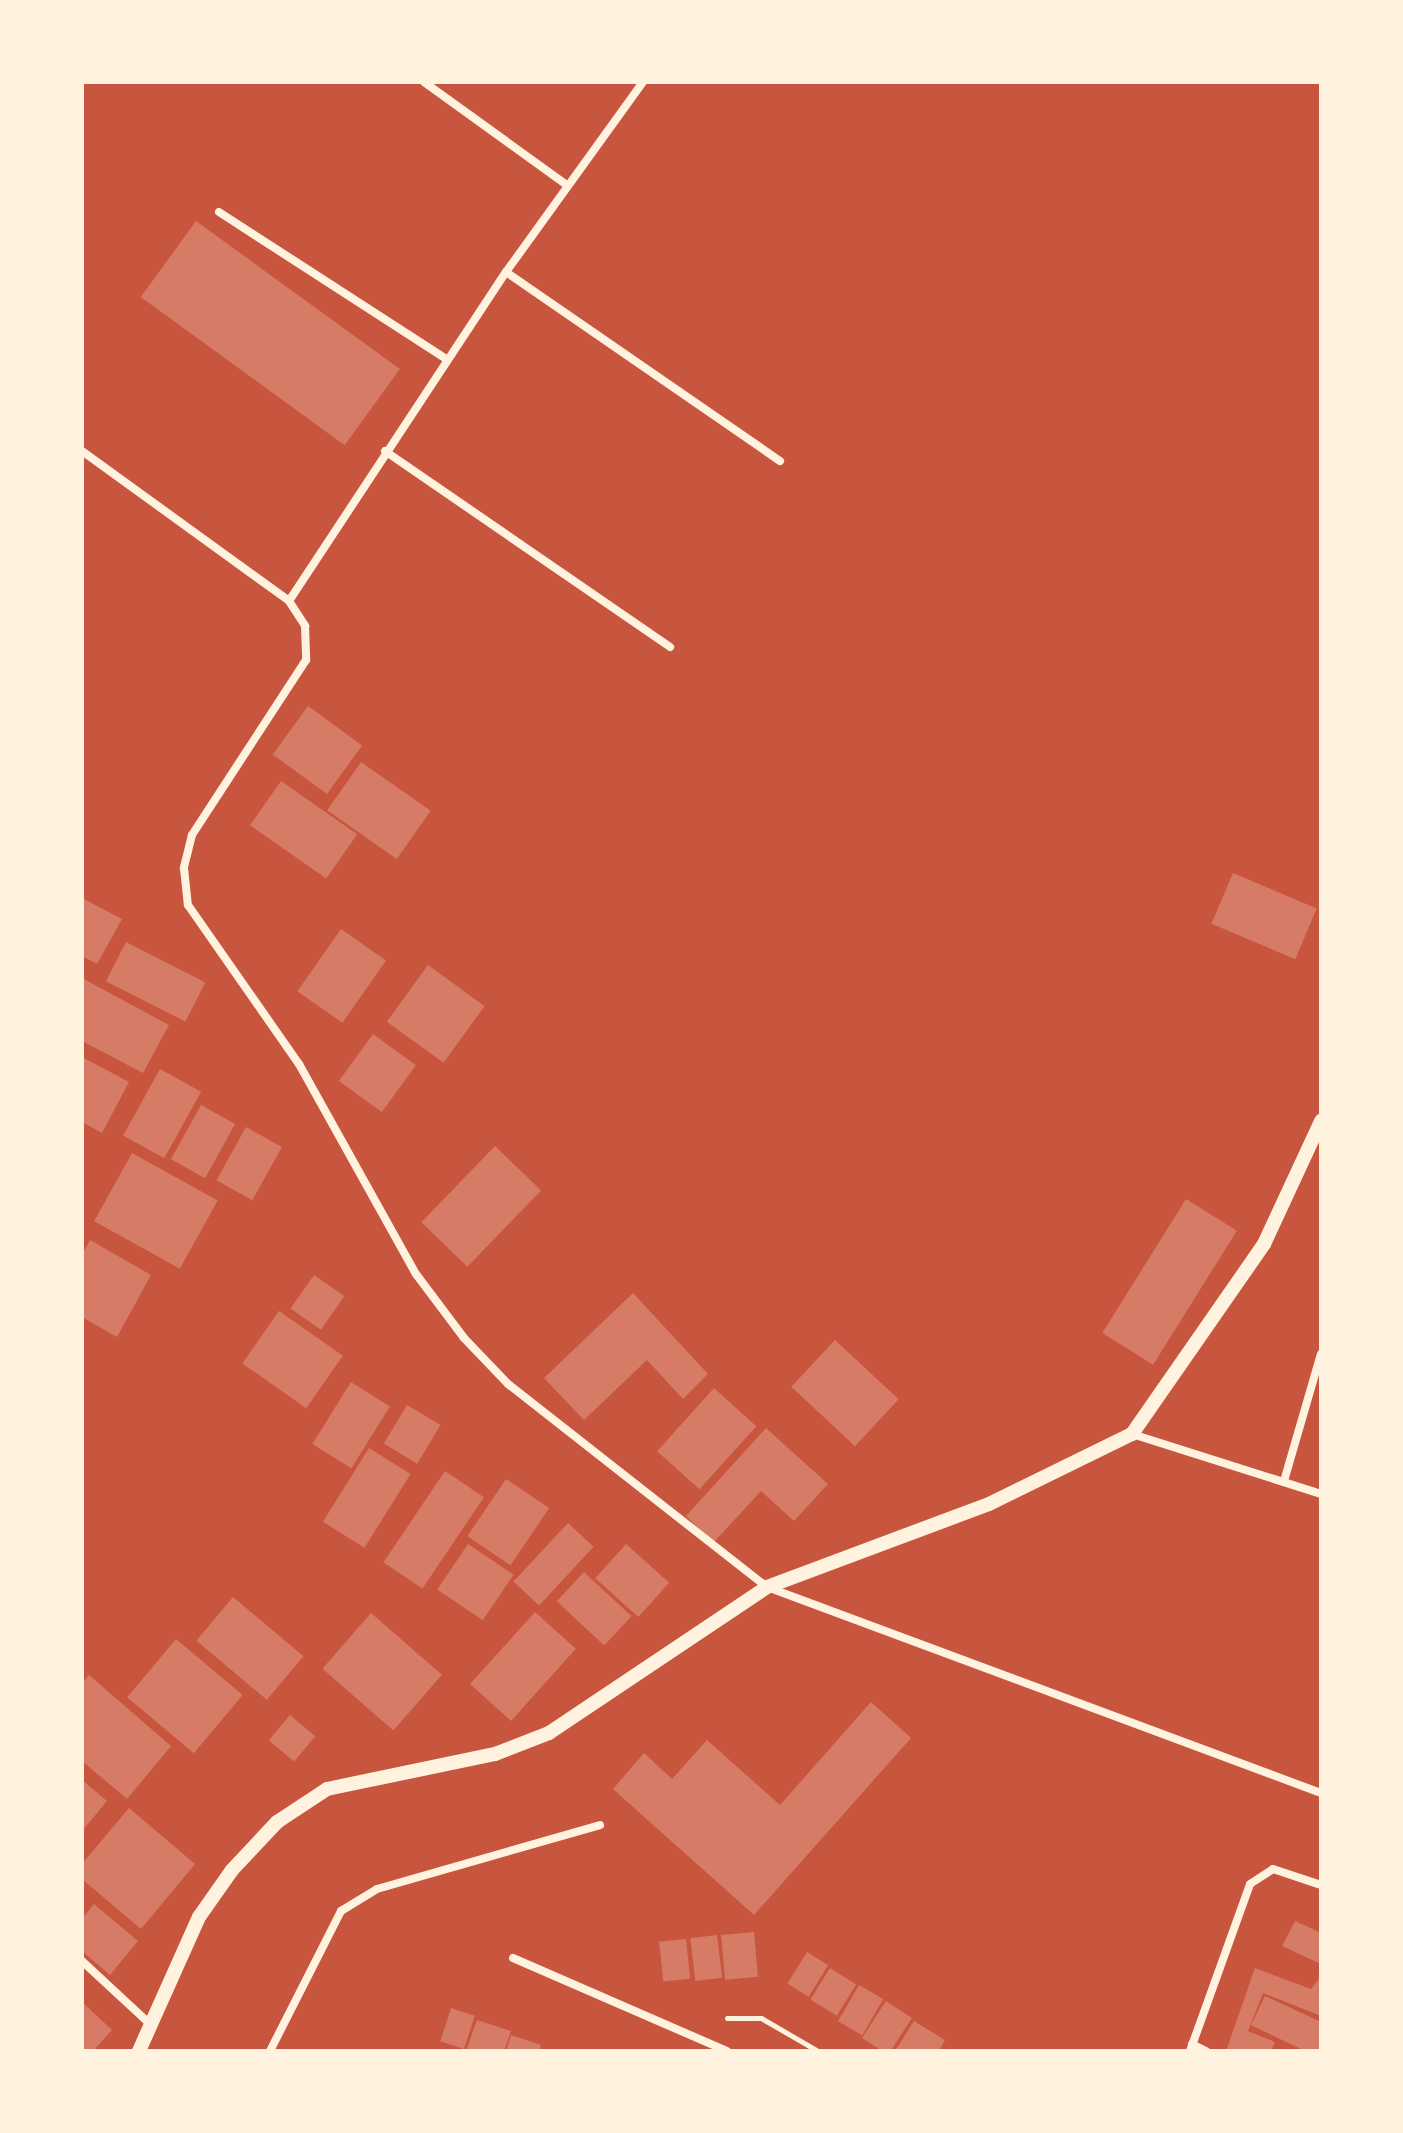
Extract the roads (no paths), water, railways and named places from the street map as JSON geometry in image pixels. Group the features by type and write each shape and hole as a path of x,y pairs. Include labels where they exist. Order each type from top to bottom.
{"street":[{"path":"424,82 567,185"},
{"path":"289,601 446,359 643,82"},
{"path":"219,212 446,359"},
{"path":"506,272 780,461"},
{"path":"82,451 289,601 309,650 192,835 184,868 188,905 299,1064 416,1274 464,1338 508,1384 767,1587 1321,1793"},
{"path":"385,451 670,647"},
{"path":"139,2051 199,1917 277,1822 327,1789 495,1754 549,1733 767,1587 989,1504 1132,1434 1264,1244 1321,1121"},
{"path":"1284,1481 1321,1354"},
{"path":"1132,1434 1321,1494"},
{"path":"270,2051 341,1911 377,1889 600,1825"},
{"path":"1206,2051 1191,2048 1250,1884 1273,1869 1321,1885"},
{"path":"513,1958 727,2051"},
{"path":"82,1961 149,2023"}]}
